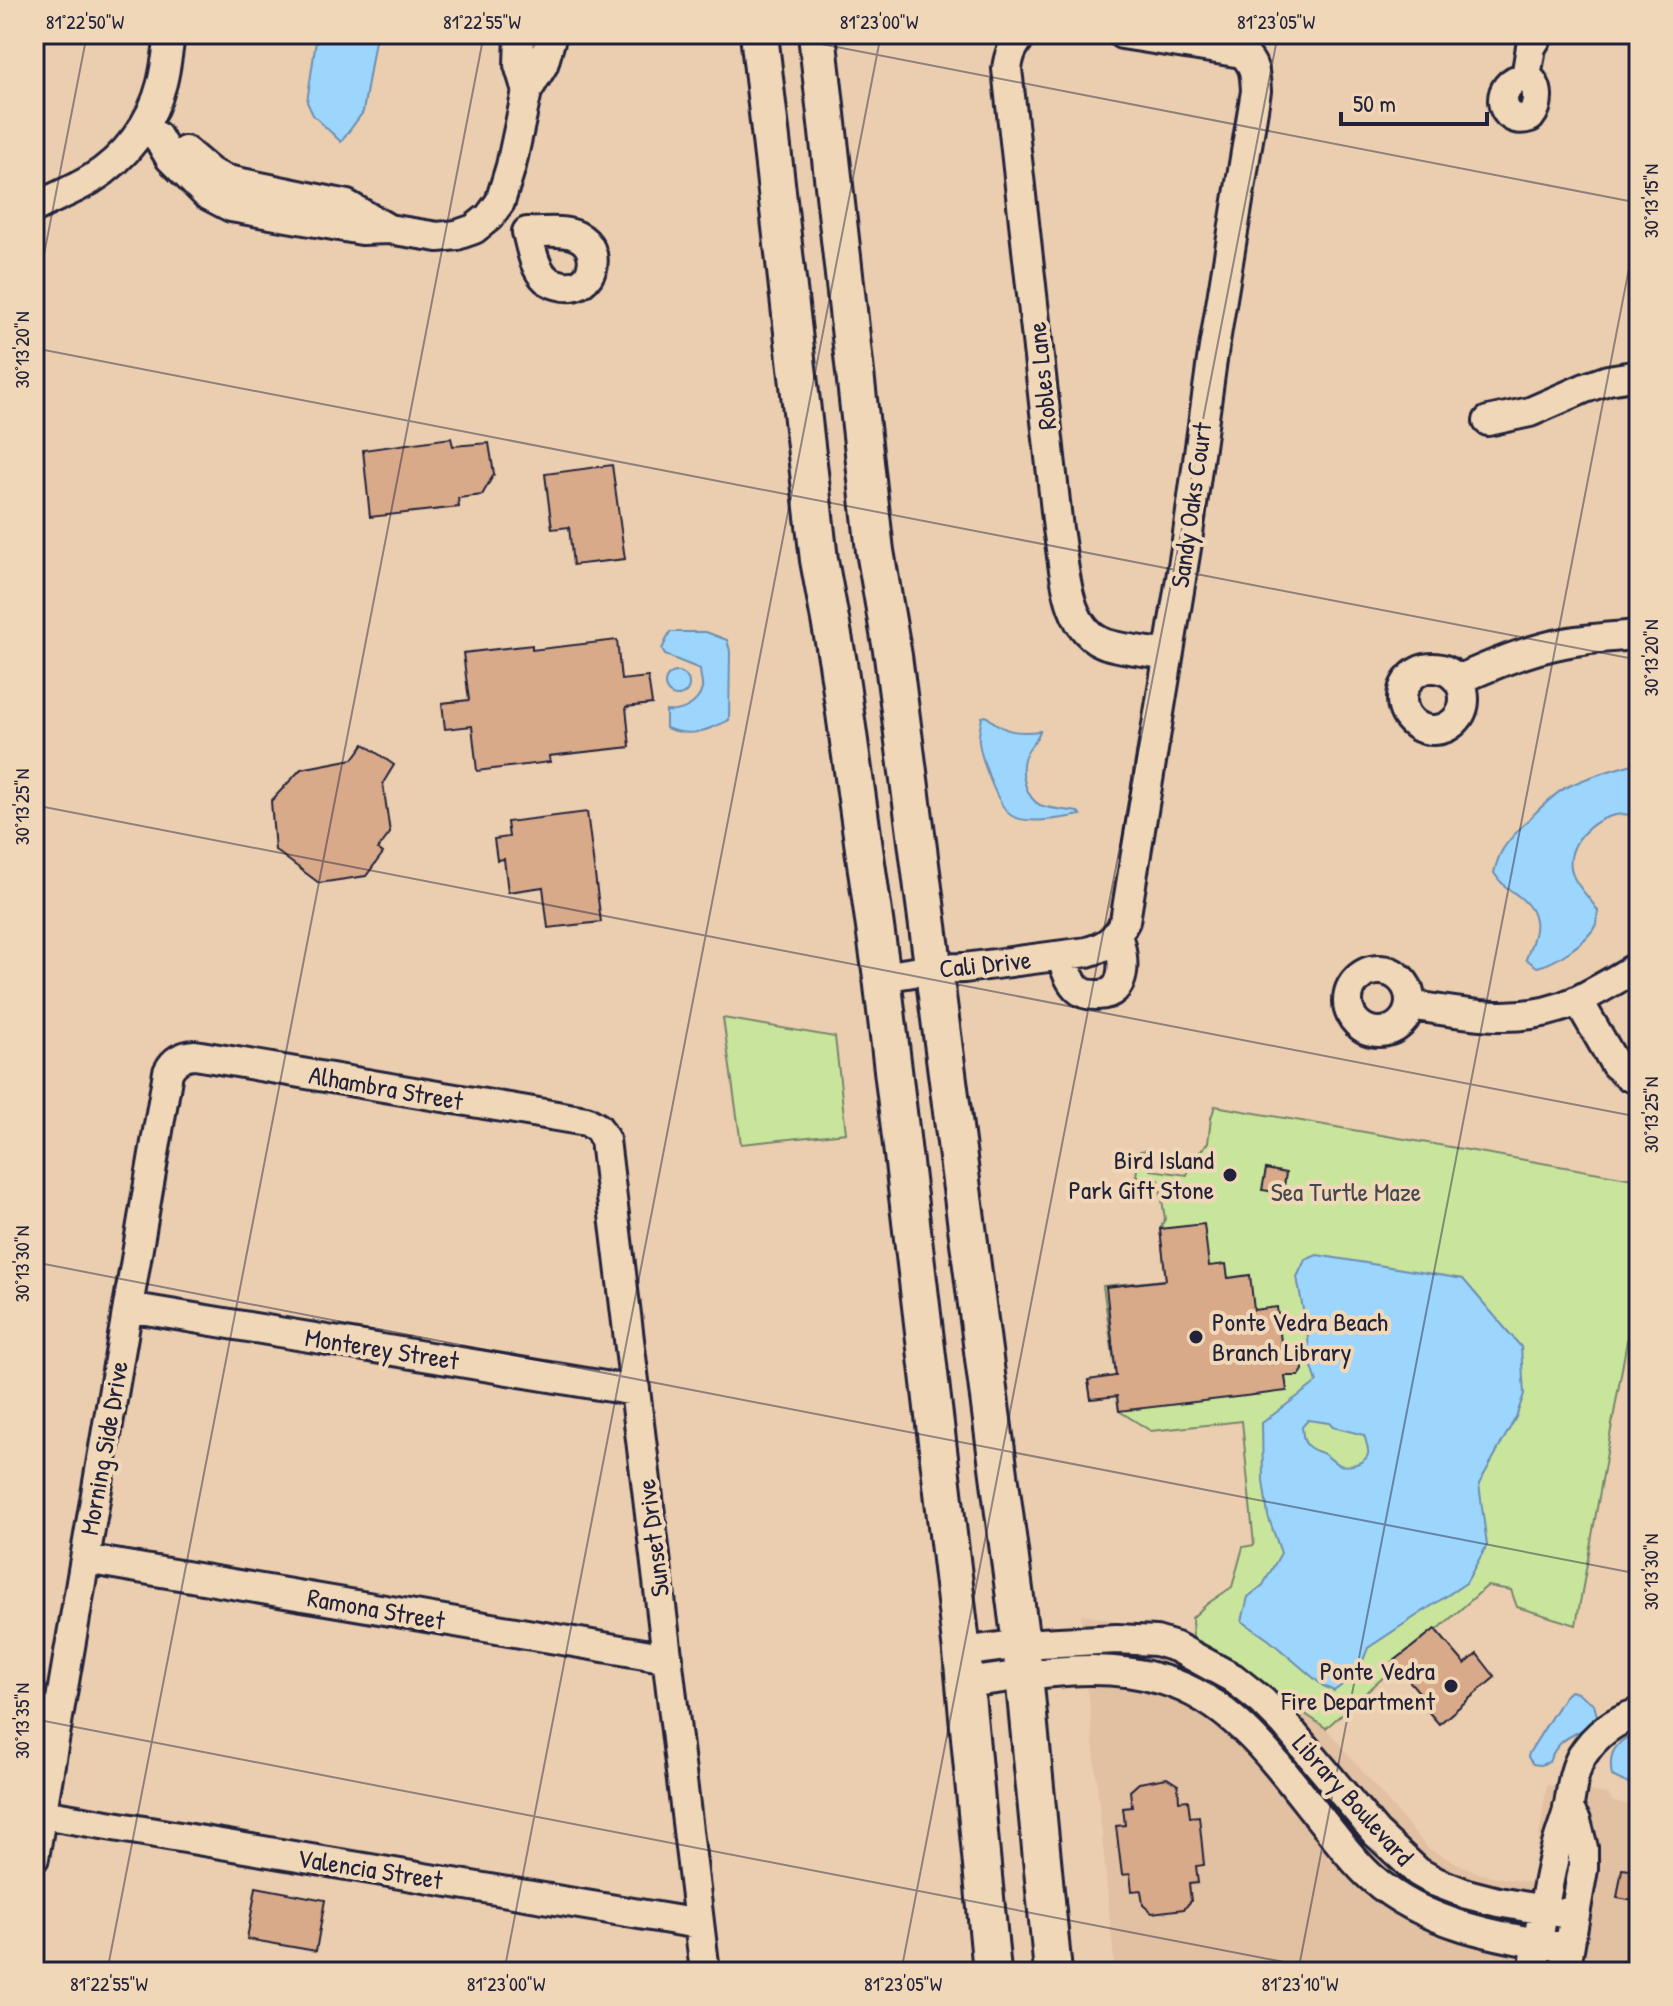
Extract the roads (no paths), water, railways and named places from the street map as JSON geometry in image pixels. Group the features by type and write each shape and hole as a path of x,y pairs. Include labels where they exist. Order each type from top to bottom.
{"main road":[{"path":"759,34 819,560 838,663 882,977 963,1667 992,1972"},
{"path":"817,34 875,551 893,656 1022,1660 1053,1972"}],"street":[{"path":"34,208 87,182 149,133 170,34"},
{"path":"520,34 519,65 527,91"},
{"path":"149,133 179,145 211,173 255,199 347,205 388,229 438,237 457,235 474,229 500,202 527,91 543,65 552,34"},
{"name":"Robles Lane","path":"1023,34 1009,55 1007,69 1058,529 1070,601 1082,628 1093,638 1107,644 1168,655"},
{"name":"Sandy Oaks Court","path":"1117,935 1125,921 1256,91 1255,69 1250,59 1242,53 1122,34"},
{"path":"1526,77 1531,47 1539,34"},
{"path":"34,199 63,193"},
{"path":"495,210 527,232"},
{"path":"1488,421 1530,412 1608,380 1639,375"},
{"path":"1458,680 1528,652 1599,638 1639,635"},
{"path":"1117,935 1122,951 1118,985 1104,995 1085,994 1077,989 1067,972 1074,954 1099,949 1117,935"},
{"name":"Cali Drive","path":"882,977 1074,954"},
{"path":"1410,1005 1500,1017 1551,1011 1638,968"},
{"path":"1578,1000 1615,1064 1629,1076 1639,1078"},
{"name":"Alhambra Street","path":"195,1055 578,1120"},
{"name":"Morning Side Drive","path":"34,1858 168,1072 180,1058 195,1055"},
{"name":"Sunset Drive","path":"578,1120 598,1128 605,1140 705,1972"},
{"name":"Monterey Street","path":"128,1307 635,1391"},
{"name":"Ramona Street","path":"85,1559 668,1658"},
{"name":"Library Boulevard","path":"963,1667 1022,1660 1117,1639 1156,1641 1176,1647 1233,1678 1262,1701 1376,1833 1418,1872 1467,1894 1575,1915"},
{"name":"Library Boulevard","path":"1022,1660 1133,1672 1166,1680 1195,1693 1226,1713 1254,1738 1371,1877 1433,1916 1469,1929 1538,1943 1567,1960"},
{"path":"1533,1972 1543,1909 1568,1808 1572,1779 1581,1758 1594,1740 1612,1724 1639,1713"},
{"path":"1287,1778 1312,1757"},
{"path":"1567,1960 1583,1869 1583,1848 1576,1821 1568,1808"},
{"name":"Valencia Street","path":"42,1814 699,1924"}],"water":[{"path":"317,34 376,34 363,112 341,142 313,115 307,102"},
{"path":"670,632 706,632 727,640 730,651 729,720 698,732 683,733 666,728 666,711 688,707 700,695 702,687 700,669 665,655 662,649"},
{"path":"677,672 686,675 689,684 686,693 677,696 668,693 665,684 668,675"},
{"path":"986,716 1011,731 1040,731 1024,759 1028,791 1040,805 1081,815 1027,820 1012,816 1007,811 991,782 980,749 982,717"},
{"path":"1633,764 1639,765 1639,818 1615,815 1592,825 1575,845 1571,856 1575,880 1598,911 1596,924 1570,951 1537,967 1526,959 1535,932 1534,917 1526,902 1504,886 1494,873 1500,855 1523,825 1560,791"},
{"path":"1317,1255 1463,1279 1521,1347 1524,1394 1516,1417 1479,1484 1487,1545 1466,1583 1368,1648 1358,1673 1334,1691 1323,1686 1242,1621 1248,1597 1263,1585 1281,1553 1268,1516 1263,1481 1262,1423 1317,1382 1309,1358 1297,1277 1305,1260","holes":["1308,1420 1329,1423 1333,1427 1364,1435 1368,1452 1364,1460 1352,1465 1340,1465 1307,1445 1302,1427"]},
{"path":"1570,1691 1594,1704 1597,1716 1594,1723 1562,1741 1549,1762 1533,1764 1529,1753"},
{"path":"1626,1738 1639,1738 1639,1789 1612,1776 1612,1754"}],"place":[{"name":"Bird Island Park Gift Stone","path":"1230,1175"},
{"name":"Ponte Vedra Beach Branch Library","path":"1196,1337"},
{"name":"Ponte Vedra Fire Department","path":"1451,1686"}],"park label":[{"name":"Sea Turtle Maze","path":"1346,1192"}]}
